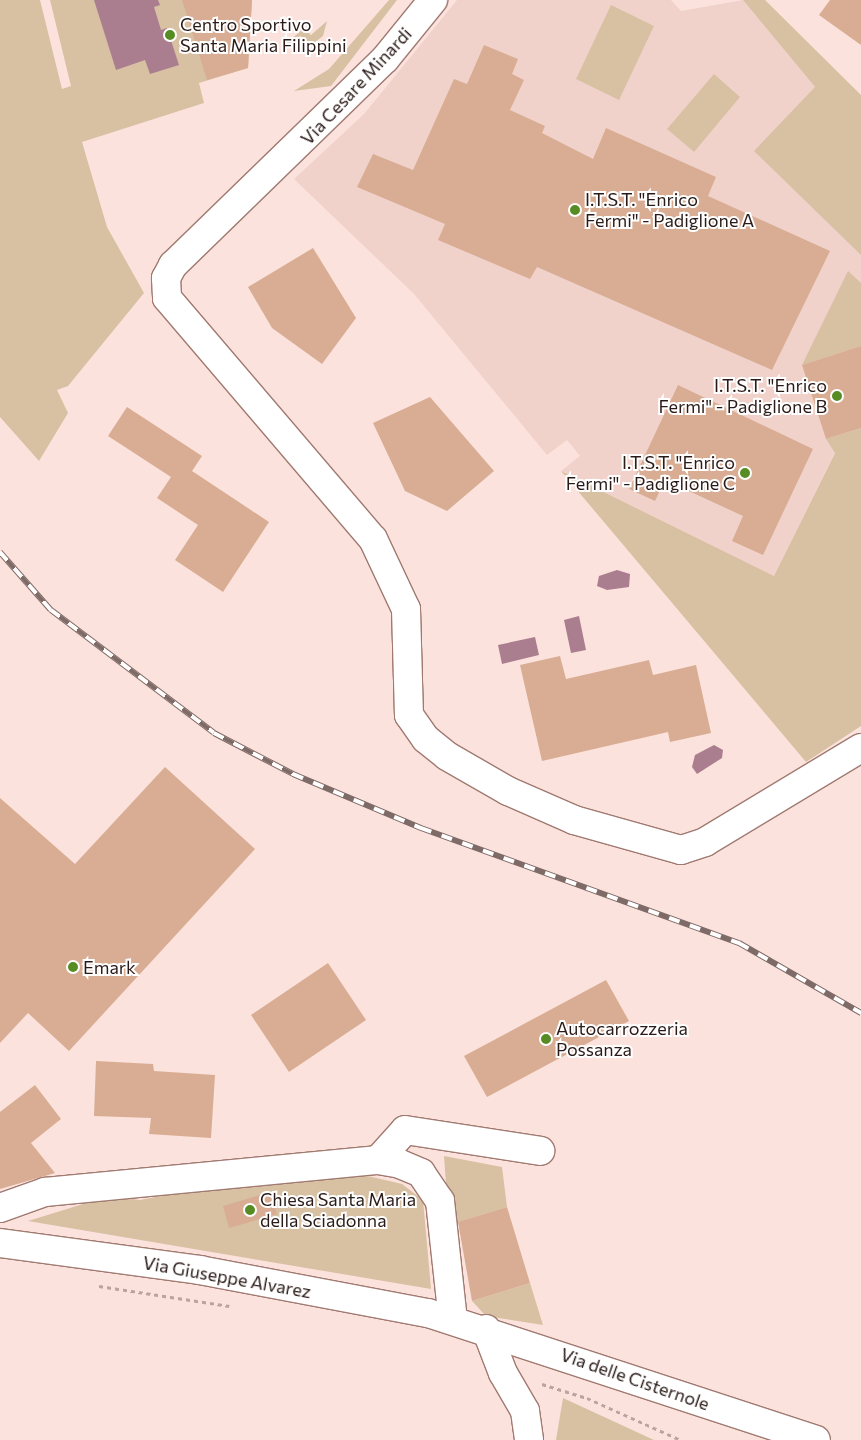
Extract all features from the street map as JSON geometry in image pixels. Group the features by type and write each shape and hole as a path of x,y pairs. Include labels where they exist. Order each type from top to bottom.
{"street":[{"name":"Via Cesare Minardi","path":"433,0 385,59 275,169 173,266 166,278 167,298 373,539 406,609 405,691 409,715 426,740 469,770 532,803 600,831 680,850 713,837 861,748"},
{"path":"378,1160 405,1130 540,1151"},
{"path":"0,1208 45,1192 378,1160 421,1173 434,1186 440,1201 453,1320"},
{"name":"Via Giuseppe Alvarez","path":"0,1243 200,1270 453,1320"},
{"name":"Via delle Cisternole","path":"453,1320 486,1329 816,1440"},
{"path":"486,1329 503,1374 525,1411 529,1440"}],"path":[{"path":"91,1285 235,1307"},
{"path":"503,1374 587,1398 681,1440"}],"shaded area":[{"path":"0,0 40,0 62,89 71,86 50,0 252,0 248,68 199,83 204,103 82,142 107,227 144,293 68,386 57,390 68,413 39,461 0,417"},
{"path":"94,0 158,0 160,5 154,7 161,30 167,28 179,65 150,74 145,60 116,70"},
{"path":"389,0 397,0 331,86 294,91 329,69"},
{"path":"457,0 671,0 681,11 743,0 815,87 861,132 861,428 826,439 835,452 774,576 561,471 580,456 567,440 547,455 414,294 294,179 364,114"},
{"path":"743,0 765,0 861,95 861,255 754,151 815,87"},
{"path":"611,5 654,26 619,100 576,79"},
{"path":"327,21 323,36 310,46 287,43 304,28 311,35"},
{"path":"714,74 740,97 694,152 667,129"},
{"path":"848,271 861,283 861,346 802,365"},
{"path":"861,428 861,726 806,762 561,471 774,576 835,453 826,439"},
{"path":"617,570 630,574 629,587 607,590 597,586 599,576"},
{"path":"579,616 586,650 571,653 564,620"},
{"path":"535,637 539,655 502,664 498,645"},
{"path":"714,745 723,750 722,758 697,774 692,767 695,755"},
{"path":"444,1156 502,1167 507,1207 449,1225"},
{"path":"368,1176 402,1184 423,1200 431,1289 28,1221 109,1196 140,1200 192,1190"},
{"path":"530,1283 543,1325 486,1316 472,1301"},
{"path":"563,1398 654,1440 556,1440"}],"building":[{"path":"182,0 252,0 248,68 207,80"},
{"path":"830,0 861,0 861,45 819,15"},
{"name":"I.T.S.T. \"Enrico Fermi\" - Padiglione A","path":"484,45 518,59 512,74 524,80 510,110 545,126 542,133 593,159 606,128 716,177 708,196 830,251 772,370 537,267 530,279 438,240 445,224 357,187 373,154 413,170 454,79 467,84"},
{"path":"313,248 356,318 322,364 272,328 248,287"},
{"name":"I.T.S.T. \"Enrico Fermi\" - Padiglione B","path":"861,346 861,428 826,439 802,365"},
{"name":"I.T.S.T. \"Enrico Fermi\" - Padiglione C","path":"678,385 813,449 763,555 732,541 743,516 665,480 655,501 629,489"},
{"path":"430,397 494,471 447,511 405,491 373,423"},
{"path":"127,407 202,456 192,471 269,522 223,592 175,560 198,525 157,498 171,477 108,436"},
{"path":"560,656 566,679 649,660 653,675 696,665 711,733 670,742 668,732 542,761 520,665"},
{"path":"165,767 255,849 69,1051 28,1013 0,1043 0,798 75,864"},
{"path":"328,963 366,1020 289,1072 251,1015"},
{"name":"Autocarrozzeria Possanza","path":"606,980 629,1021 487,1097 464,1056"},
{"path":"96,1061 153,1064 154,1071 215,1075 211,1138 149,1134 151,1118 94,1116"},
{"path":"35,1085 61,1119 31,1143 55,1173 0,1189 0,1112"},
{"name":"Chiesa Santa Maria della Sciadonna","path":"270,1192 277,1214 229,1228 223,1206"},
{"path":"507,1207 530,1283 472,1301 458,1222"}],"railway":[{"path":"0,552 51,610 214,733 293,774 421,828 739,943 861,1013"}],"place":[{"name":"Centro Sportivo Santa Maria Filippini","path":"170,35"},
{"name":"I.T.S.T. \"Enrico Fermi\" - Padiglione A","path":"575,210"},
{"name":"I.T.S.T. \"Enrico Fermi\" - Padiglione B","path":"837,396"},
{"name":"I.T.S.T. \"Enrico Fermi\" - Padiglione C","path":"745,473"},
{"name":"Emark","path":"73,967"},
{"name":"Autocarrozzeria Possanza","path":"546,1039"},
{"name":"Chiesa Santa Maria della Sciadonna","path":"250,1210"}]}
